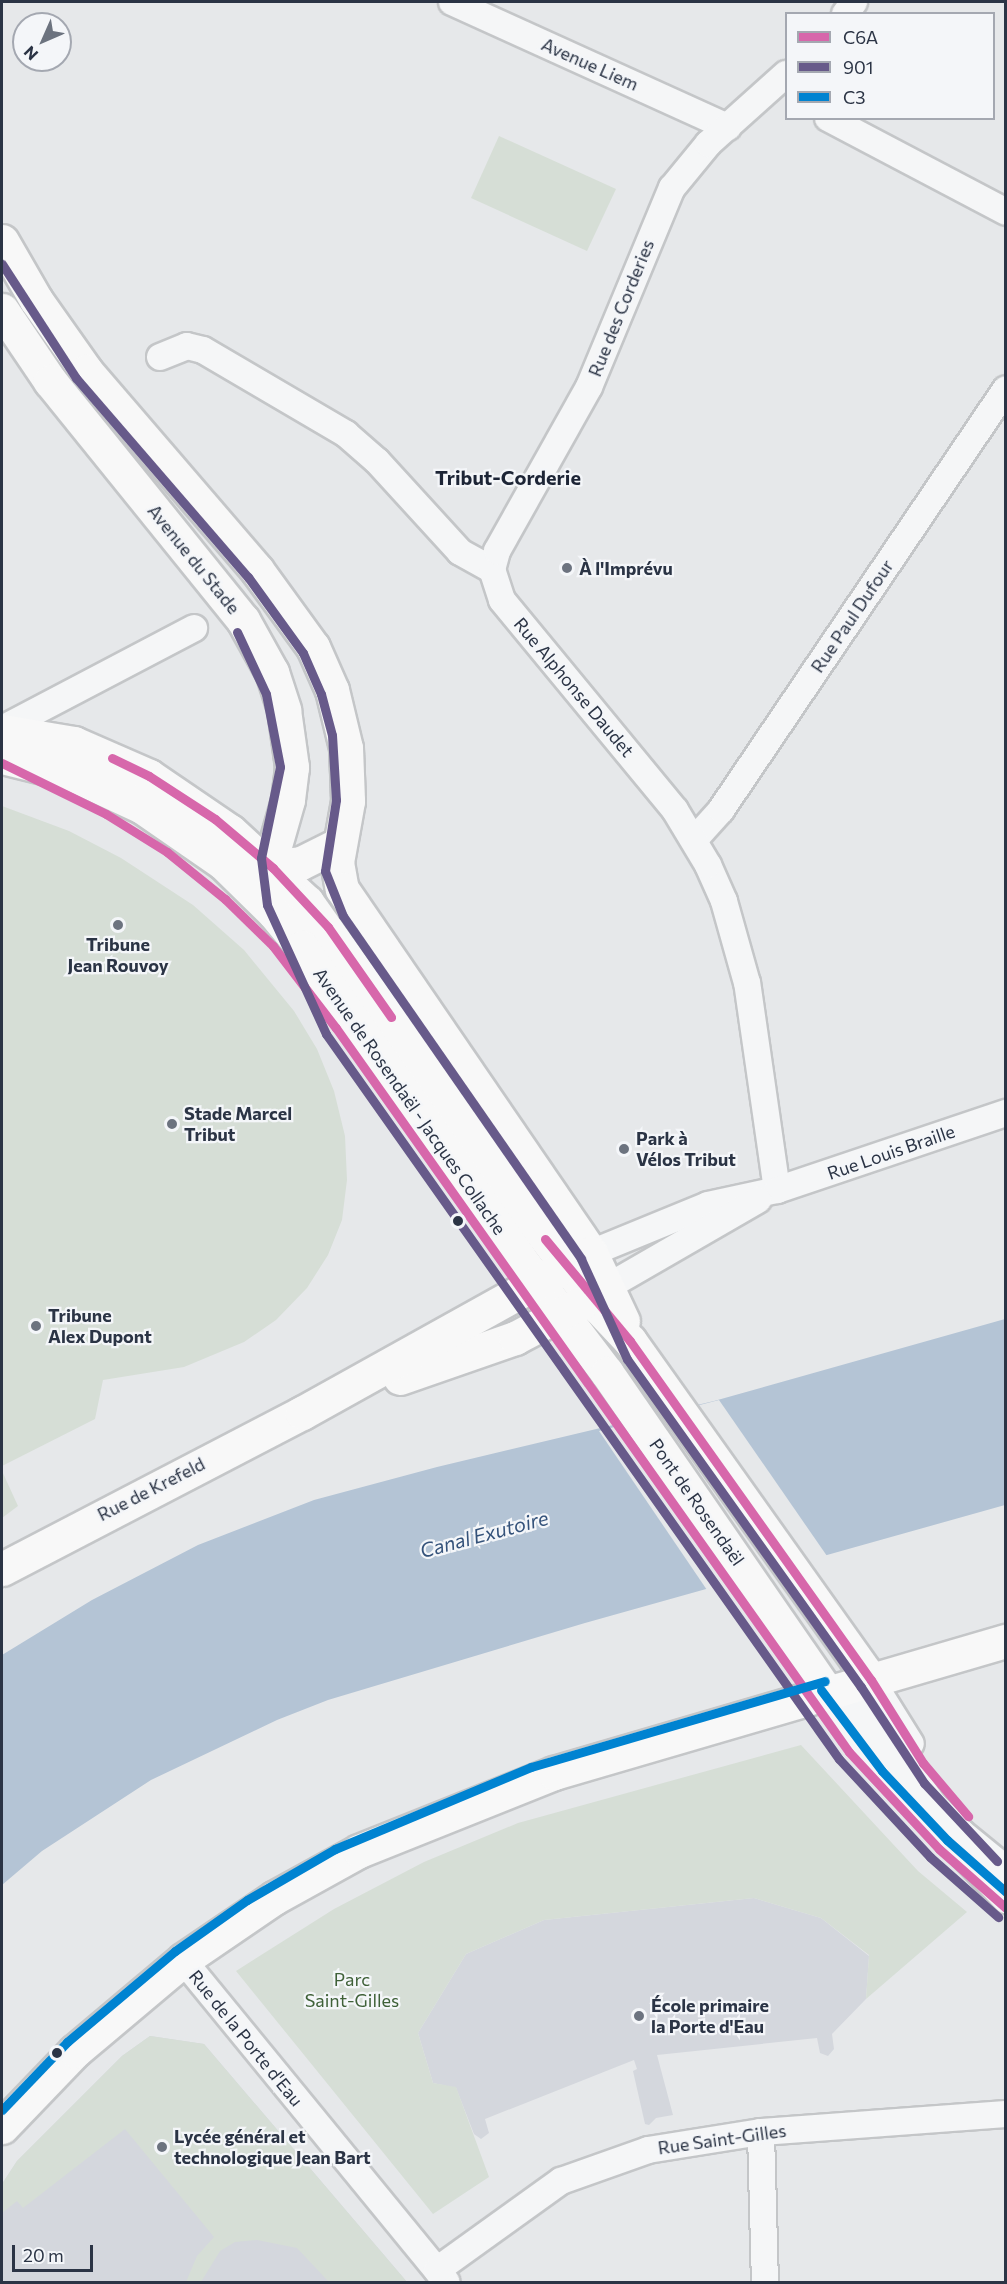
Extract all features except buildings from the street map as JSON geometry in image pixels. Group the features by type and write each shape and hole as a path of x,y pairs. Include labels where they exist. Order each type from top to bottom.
{"main road":[{"path":"2,241 36,300 86,371 257,570 313,647 332,690 346,748 348,801 339,844 310,860 273,868 244,867 208,852"},
{"name":"Avenue du Stade","path":"2,310 50,381 251,631 272,672 284,710 291,784 276,839 273,868 284,914 302,947"},
{"name":"Avenue de Rosendaël - Jacques Collache","path":"2,730 49,737 103,754 149,776 215,819 273,868 328,927 565,1267"},
{"name":"Avenue de Rosendaël - Jacques Collache","path":"2,758 56,769 100,785 158,817 208,852 259,897 565,1267 600,1292 630,1341"},
{"path":"215,819 247,825 262,821 291,784"},
{"name":"Avenue de Rosendaël - Jacques Collache","path":"339,844 338,880 565,1267 562,1314 607,1373"},
{"name":"Rue de Krefeld","path":"2,1569 302,1413 565,1267"},
{"name":"Rue de Krefeld","path":"302,1413 501,1343 562,1314 600,1292"},
{"name":"Pont de Rosendaël","path":"630,1341 871,1680"},
{"name":"Pont de Rosendaël","path":"607,1373 788,1630 828,1692"},
{"path":"2,2127 75,2051 183,1960 284,1892 392,1835 554,1773 1005,1641"}],"street":[{"name":"Avenue Liem","path":"452,2 728,127"},
{"name":"Rue des Corderies","path":"492,570 497,551 584,398 672,188 728,127 781,86"},
{"path":"832,120 1005,212"},
{"path":"160,357 187,346 203,350 346,434 377,462 460,552 492,570"},
{"name":"Rue Paul Dufour","path":"695,839 721,810 1005,389"},
{"name":"Rue Alphonse Daudet","path":"492,570 502,600 675,810 695,839 724,901 747,983 777,1190"},
{"path":"2,730 194,628"},
{"name":"Rue Louis Braille","path":"565,1267 708,1205 777,1190 1005,1113"},
{"name":"Rue Louis Braille","path":"600,1292 777,1190"},
{"path":"871,1680 933,1776 1005,1853"},
{"path":"828,1692 855,1705 874,1721 933,1804 962,1833 1005,1869"},
{"path":"828,1692 876,1765 1005,1900"},
{"name":"Rue de la Porte d'Eau","path":"183,1960 442,2276"},
{"name":"Rue Saint-Gilles","path":"442,2276 545,2191 586,2170 674,2144 761,2132 1005,2114"},
{"path":"761,2132 765,2283"}],"shaded area":[{"name":"École primaire la Porte d'Eau","path":"754,1898 821,1918 869,1956 866,1999 832,2034 834,2049 828,2056 820,2053 817,2038 657,2055 673,2115 656,2118 649,2125 645,2124 633,2071 637,2069 634,2060 485,2119 489,2133 481,2139 474,2134 456,2088 433,2083 418,2033 466,1954 544,1920"},
{"name":"Lycée général et technologique Jean Bart","path":"150,2036 204,2044 407,2282 2,2282 2,2184 17,2161 122,2056"}],"green space":[{"path":"499,136 616,189 587,251 471,198"},
{"name":"Stade Marcel Tribut","path":"2,806 69,831 121,858 193,905 244,950 294,1011 317,1049 334,1091 345,1136 347,1180 342,1220 328,1255 307,1288 276,1320 244,1342 184,1367 103,1380 95,1419 2,1466"},
{"path":"2,1471 18,1506 2,1518"},
{"name":"Parc Saint-Gilles","path":"801,1745 918,1871 967,1912 866,1999 869,1955 821,1918 754,1898 544,1920 466,1954 418,2033 433,2083 456,2087 489,2177 433,2214 236,1971 334,1909 424,1862 518,1823"},
{"name":"Lycée général et technologique Jean Bart","path":"150,2036 204,2044 407,2282 329,2282 297,2248 257,2240 235,2242 220,2251 201,2282 186,2282 197,2256 214,2237 125,2129 23,2208 17,2201 2,2213 2,2184 17,2161 122,2056"}],"water":[{"name":"Canal Exutoire","path":"1005,1319 1005,1505 585,1623 328,1700 277,1720 151,1780 42,1851 2,1885 2,1655 92,1600 198,1545 314,1500 437,1467 714,1401"}],"pier":[{"path":"719,1400 827,1556 707,1590 599,1431"}],"transit line":[{"name":"901","path":"2,264 76,378 248,577 303,653 321,694 332,735 336,800 325,871 343,916 581,1259 627,1359 861,1687 924,1783 997,1861"},
{"name":"901","path":"237,632 266,694 280,767 261,858 267,905 326,1034 839,1759 930,1857 998,1917"},
{"name":"C6A","path":"112,758 149,776 215,819 273,868 328,927 391,1017"},
{"name":"C6A","path":"2,763 106,814 167,852 225,899 273,946 336,1028 849,1752 939,1849 1006,1908"},
{"name":"C6A","path":"545,1239 630,1341 871,1680 923,1763 968,1816"},
{"name":"C3","path":"2,2110 67,2042 175,1951 247,1900 335,1849 531,1767 825,1681"},
{"name":"C3","path":"821,1690 882,1771 947,1840 1006,1892"}],"place":[{"name":"À l'Imprévu","path":"567,568"},
{"name":"Tribune Jean Rouvoy","path":"118,925"},
{"name":"Stade Marcel Tribut","path":"172,1124"},
{"name":"Park à Vélos Tribut","path":"624,1149"},
{"name":"Tribune Alex Dupont","path":"36,1326"},
{"name":"École primaire la Porte d'Eau","path":"639,2016"},
{"name":"Lycée général et technologique Jean Bart","path":"162,2147"}],"district":[{"name":"Tribut-Corderie","path":"508,477"}]}
